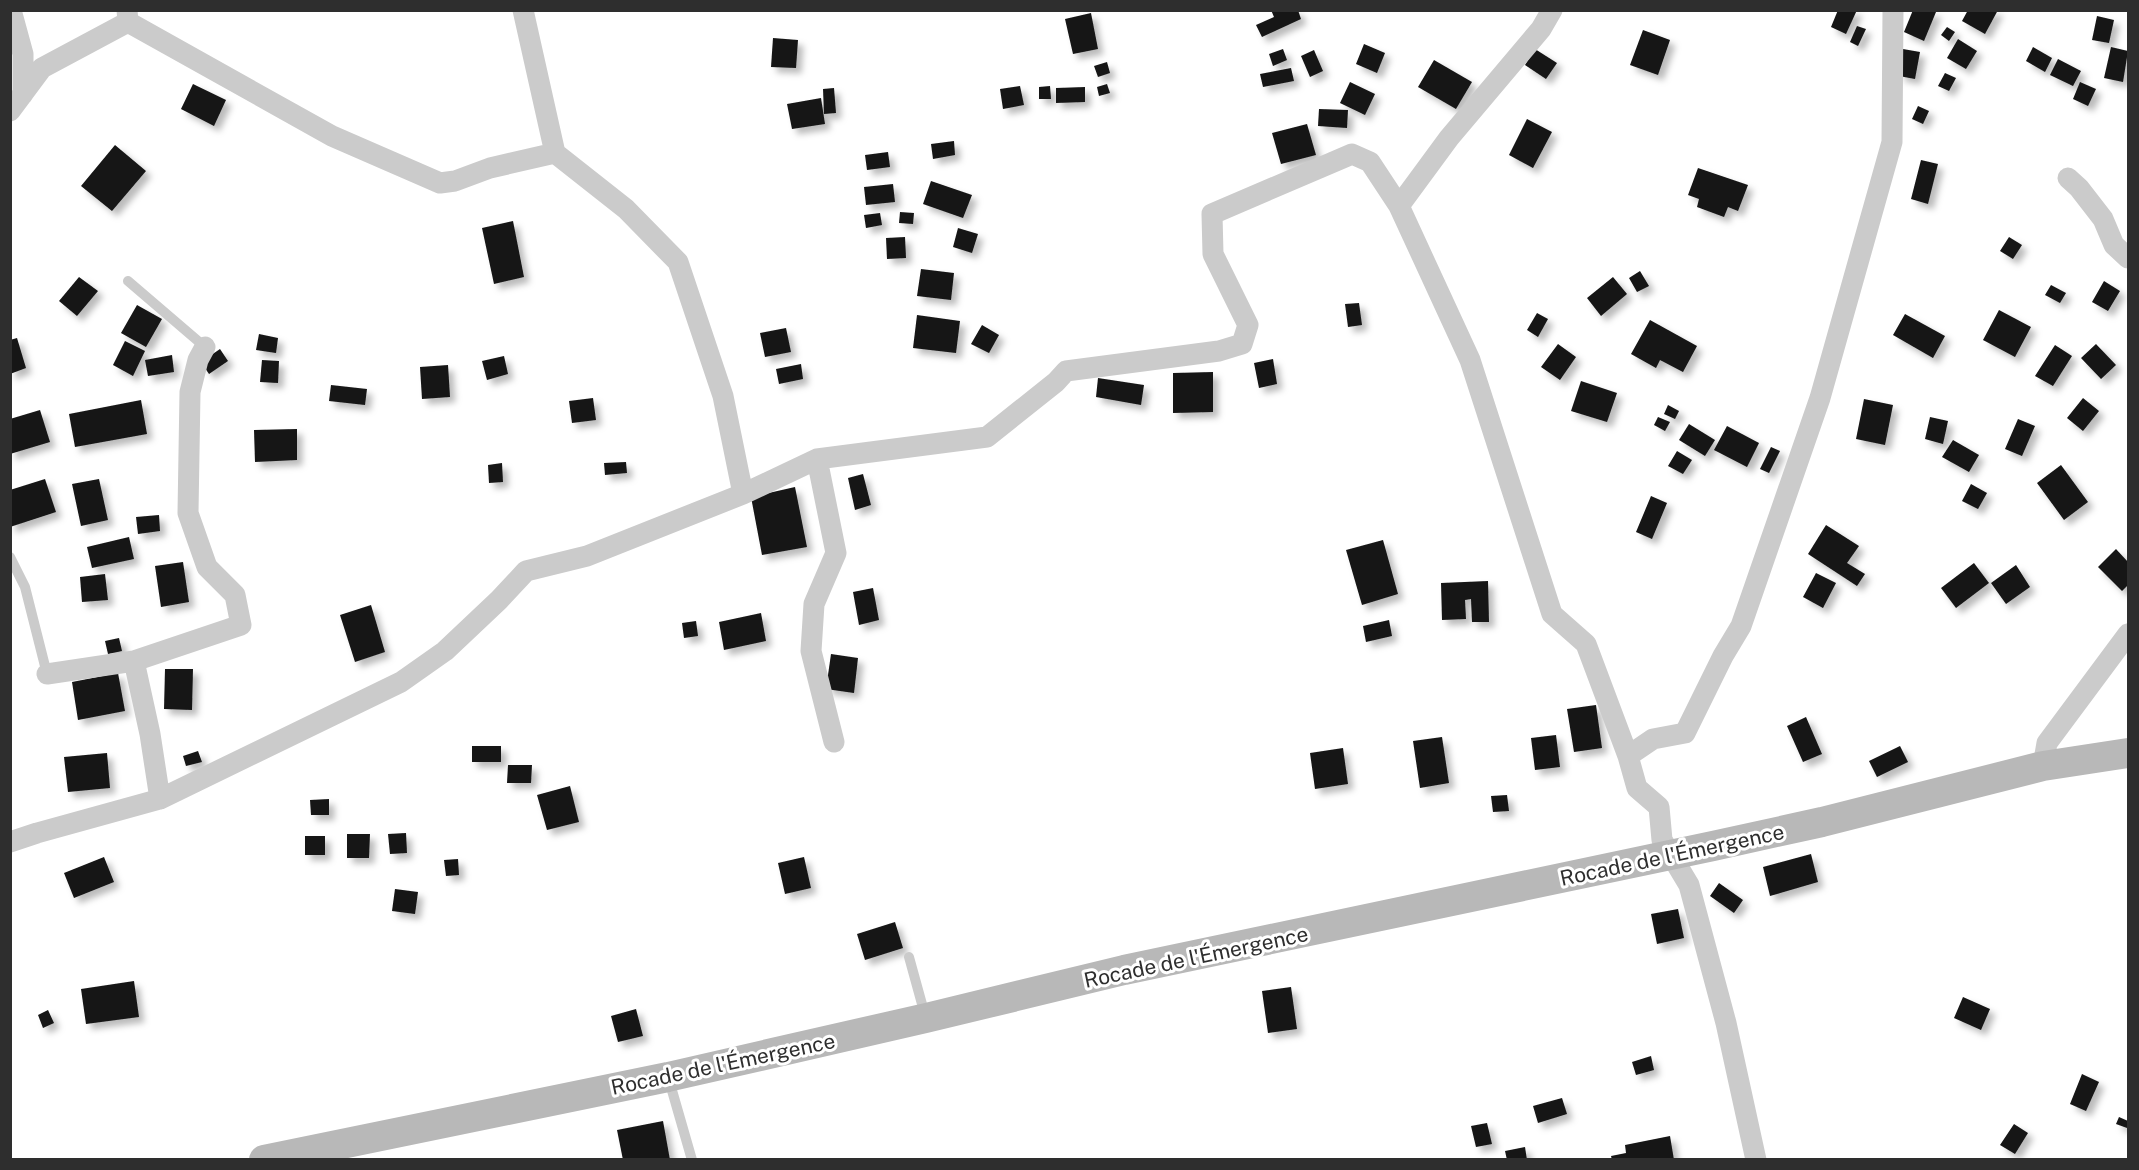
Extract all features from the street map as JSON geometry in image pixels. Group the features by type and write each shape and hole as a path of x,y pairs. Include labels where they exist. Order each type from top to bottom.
{"street":[{"path":"11,10 23,54 23,94"},
{"path":"523,10 555,153 626,209 678,262 723,396 742,494"},
{"path":"1399,206 1449,138 1541,29 1552,10"},
{"path":"1628,756 1653,739 1684,733 1741,626 1820,398 1893,142 1893,10"},
{"path":"10,111 42,68 128,16 332,136 440,183 455,181 490,168 555,153"},
{"path":"10,842 160,799 401,682 445,651 526,571 587,556 742,494 818,459 987,437 1056,382 1066,371 1219,351 1242,344 1248,325 1213,254 1212,213 1352,154 1370,162 1399,206 1470,360 1552,614 1586,644 1628,756 1637,788 1659,807 1662,840 1689,885 1726,1023 1756,1160"},
{"path":"2068,178 2079,188 2103,219 2114,245 2128,258"},
{"path":"47,674 134,661 242,625 235,595 207,567 188,513 190,392 198,360 205,347"},
{"path":"818,459 836,553 814,604 811,651 834,742"},
{"path":"2043,766 2047,743 2128,634"},
{"path":"134,661 150,734 160,799"},
{"name":"Rocade de l'Émergence","path":"264,1160 668,1077 1124,970 1324,930 1822,822 2043,766 2128,753"}],"lane":[{"path":"128,281 205,347"},
{"path":"10,557 24,587 47,674"},
{"path":"909,957 926,1018"},
{"path":"668,1077 692,1160"}],"building":[{"path":"1271,10 1298,10 1301,19 1262,37 1256,25 1274,17"},
{"path":"1838,10 1857,10 1846,34 1831,27"},
{"path":"1913,10 1936,12 1924,41 1904,32"},
{"path":"1968,10 1998,10 1985,34 1962,21"},
{"path":"1091,13 1098,49 1073,54 1065,19"},
{"path":"2097,16 2114,20 2109,43 2092,40"},
{"path":"1857,26 1866,29 1858,46 1850,42"},
{"path":"1947,27 1955,32 1949,41 1941,35"},
{"path":"1643,30 1670,40 1658,75 1630,65"},
{"path":"773,38 798,40 796,68 771,67"},
{"path":"1958,39 1977,51 1966,69 1947,58"},
{"path":"1364,44 1385,53 1377,73 1356,64"},
{"path":"2033,47 2052,58 2045,72 2026,61"},
{"path":"2111,47 2128,51 2123,82 2104,78"},
{"path":"1283,49 1287,60 1273,66 1269,54"},
{"path":"1535,49 1557,63 1546,79 1525,65"},
{"path":"1903,49 1920,52 1915,79 1899,76"},
{"path":"1314,50 1323,71 1310,77 1301,56"},
{"path":"2058,59 2081,71 2073,86 2050,75"},
{"path":"1434,60 1472,82 1456,109 1418,87"},
{"path":"1107,62 1110,73 1098,77 1094,66"},
{"path":"1291,68 1294,81 1263,87 1260,74"},
{"path":"1945,73 1956,78 1949,91 1938,86"},
{"path":"1350,82 1375,94 1365,115 1340,103"},
{"path":"2080,82 2096,89 2088,106 2073,99"},
{"path":"193,84 226,100 214,126 181,109"},
{"path":"1107,84 1110,93 1099,96 1097,87"},
{"path":"1020,86 1024,105 1003,109 1000,89"},
{"path":"1050,86 1051,99 1039,99 1039,87"},
{"path":"1085,87 1085,102 1056,103 1056,88"},
{"path":"834,88 836,113 824,114 823,89"},
{"path":"821,98 825,124 792,129 787,104"},
{"path":"1918,106 1929,111 1923,124 1912,119"},
{"path":"1319,109 1348,110 1347,128 1318,126"},
{"path":"1527,119 1552,132 1533,168 1509,155"},
{"path":"1307,124 1316,155 1281,164 1272,133"},
{"path":"954,141 955,155 933,159 931,144"},
{"path":"115,145 146,171 112,211 81,186"},
{"path":"888,152 890,167 867,170 865,155"},
{"path":"1921,160 1938,164 1928,204 1911,199"},
{"path":"1698,168 1748,185 1738,211 1728,207 1724,217 1697,207 1699,199 1688,195"},
{"path":"931,181 972,195 963,218 923,204"},
{"path":"893,184 895,202 866,205 864,187"},
{"path":"900,212 914,213 913,224 899,223"},
{"path":"880,213 882,225 866,228 864,215"},
{"path":"513,221 524,277 494,284 482,228"},
{"path":"958,228 978,234 972,253 953,247"},
{"path":"905,237 906,258 887,259 886,238"},
{"path":"2009,237 2022,245 2013,259 2000,251"},
{"path":"921,269 954,273 951,300 917,296"},
{"path":"1640,271 1649,286 1637,292 1629,278"},
{"path":"79,277 98,291 77,316 59,301"},
{"path":"1613,277 1627,294 1601,316 1587,298"},
{"path":"2104,281 2120,291 2108,311 2092,302"},
{"path":"2051,285 2066,293 2060,303 2045,295"},
{"path":"1359,303 1362,325 1348,327 1345,304"},
{"path":"137,305 162,319 146,347 121,333"},
{"path":"1999,310 2031,327 2015,357 1983,340"},
{"path":"1537,313 1548,319 1538,337 1527,330"},
{"path":"1905,314 1945,336 1933,358 1893,335"},
{"path":"917,315 960,321 956,353 913,348"},
{"path":"1650,320 1697,346 1683,372 1660,360 1656,368 1631,354"},
{"path":"982,325 999,335 989,353 971,344"},
{"path":"786,328 791,352 765,357 760,333"},
{"path":"259,334 278,338 276,353 256,350"},
{"path":"17,338 26,368 10,374 10,340"},
{"path":"125,341 145,351 133,376 113,365"},
{"path":"1558,344 1576,357 1560,380 1541,367"},
{"path":"2096,344 2116,365 2101,379 2081,358"},
{"path":"2055,345 2072,356 2053,386 2035,376"},
{"path":"220,349 228,361 209,374 201,362"},
{"path":"172,355 174,372 148,376 145,360"},
{"path":"504,356 508,374 487,380 482,361"},
{"path":"1273,359 1277,384 1259,388 1254,363"},
{"path":"262,360 279,361 278,383 260,382"},
{"path":"801,364 803,379 779,384 776,369"},
{"path":"448,365 450,397 422,399 420,367"},
{"path":"1213,372 1213,412 1173,413 1173,373"},
{"path":"1098,378 1144,385 1141,405 1096,397"},
{"path":"1581,381 1617,393 1607,422 1571,411"},
{"path":"331,385 367,389 365,405 329,401"},
{"path":"593,398 596,420 572,423 569,401"},
{"path":"2083,398 2099,411 2083,431 2067,418"},
{"path":"1864,399 1893,405 1885,445 1856,439"},
{"path":"141,400 147,434 75,447 69,414"},
{"path":"1668,405 1679,411 1675,419 1664,414"},
{"path":"40,410 50,442 10,454 10,419"},
{"path":"1658,417 1670,422 1665,431 1654,425"},
{"path":"1930,417 1948,421 1943,444 1925,439"},
{"path":"2018,419 2035,426 2022,456 2005,449"},
{"path":"1689,424 1715,440 1705,456 1679,440"},
{"path":"1727,426 1759,443 1747,467 1714,450"},
{"path":"297,429 297,460 255,462 254,430"},
{"path":"1953,440 1979,455 1969,472 1942,457"},
{"path":"1771,447 1780,451 1769,473 1760,469"},
{"path":"1677,451 1692,460 1683,474 1668,466"},
{"path":"626,462 627,473 605,475 604,463"},
{"path":"502,463 503,482 489,483 488,465"},
{"path":"2061,465 2088,502 2064,520 2037,483"},
{"path":"863,474 871,505 855,510 848,478"},
{"path":"45,479 56,512 10,527 10,490"},
{"path":"99,479 108,520 81,526 72,484"},
{"path":"1971,484 1987,493 1978,509 1962,501"},
{"path":"795,487 807,547 762,555 751,497"},
{"path":"1651,496 1667,503 1652,539 1636,532"},
{"path":"159,515 160,531 138,534 136,517"},
{"path":"1826,525 1859,546 1847,563 1865,574 1857,586 1808,554"},
{"path":"129,537 134,559 92,568 87,547"},
{"path":"1383,540 1398,594 1362,605 1346,550"},
{"path":"2116,549 2128,562 2128,585 2122,591 2098,567"},
{"path":"183,562 189,602 161,607 155,566"},
{"path":"1974,563 1989,583 1956,608 1941,588"},
{"path":"2016,565 2030,587 2006,604 1991,583"},
{"path":"1816,573 1836,583 1823,608 1803,597"},
{"path":"105,574 108,600 82,602 80,577"},
{"path":"1488,581 1489,622 1472,622 1471,599 1465,600 1466,619 1442,620 1441,583"},
{"path":"873,588 879,620 859,625 853,592"},
{"path":"371,605 385,652 355,662 340,615"},
{"path":"761,613 766,641 724,650 719,622"},
{"path":"1389,620 1392,636 1366,642 1363,626"},
{"path":"696,621 698,636 684,638 682,623"},
{"path":"119,638 122,651 108,654 105,641"},
{"path":"831,654 858,658 854,693 826,689"},
{"path":"165,669 193,669 192,710 164,709"},
{"path":"118,673 125,711 78,720 72,682"},
{"path":"1596,705 1602,748 1574,752 1567,709"},
{"path":"1806,717 1822,754 1803,762 1787,726"},
{"path":"1556,735 1560,767 1535,770 1531,738"},
{"path":"1442,737 1449,783 1420,788 1413,741"},
{"path":"472,746 501,746 501,762 472,762"},
{"path":"1900,746 1908,762 1877,777 1869,761"},
{"path":"1343,748 1348,784 1315,789 1310,753"},
{"path":"198,751 202,762 186,766 183,756"},
{"path":"107,753 110,788 68,792 64,757"},
{"path":"508,765 532,765 531,783 507,783"},
{"path":"570,786 579,822 547,830 537,795"},
{"path":"1507,795 1509,811 1493,812 1491,796"},
{"path":"329,799 329,815 311,815 310,800"},
{"path":"406,833 407,853 390,854 388,834"},
{"path":"347,834 370,834 369,858 347,858"},
{"path":"305,836 325,836 325,855 305,855"},
{"path":"1811,854 1818,882 1770,896 1763,867"},
{"path":"104,857 114,882 74,898 64,873"},
{"path":"804,857 811,888 785,894 778,863"},
{"path":"458,859 459,875 446,876 444,860"},
{"path":"1719,883 1743,900 1734,913 1710,896"},
{"path":"395,889 418,892 415,914 392,911"},
{"path":"1678,909 1684,938 1657,944 1651,914"},
{"path":"895,922 903,948 865,960 857,934"},
{"path":"134,981 139,1017 86,1024 81,989"},
{"path":"1291,987 1297,1029 1268,1033 1262,991"},
{"path":"1963,997 1990,1009 1981,1030 1954,1018"},
{"path":"636,1009 643,1036 618,1042 611,1016"},
{"path":"48,1010 54,1023 43,1028 38,1015"},
{"path":"1651,1056 1654,1070 1636,1075 1632,1062"},
{"path":"2082,1074 2099,1082 2086,1111 2070,1104"},
{"path":"1562,1098 1567,1114 1538,1123 1533,1106"},
{"path":"2119,1117 2128,1121 2127,1128 2116,1124"},
{"path":"663,1121 670,1160 623,1160 617,1130"},
{"path":"1487,1123 1492,1144 1476,1147 1471,1126"},
{"path":"2014,1124 2028,1133 2015,1154 2000,1145"},
{"path":"1670,1136 1674,1160 1612,1160 1611,1156 1626,1153 1625,1145"},
{"path":"1525,1147 1527,1160 1507,1160 1505,1151"}]}
